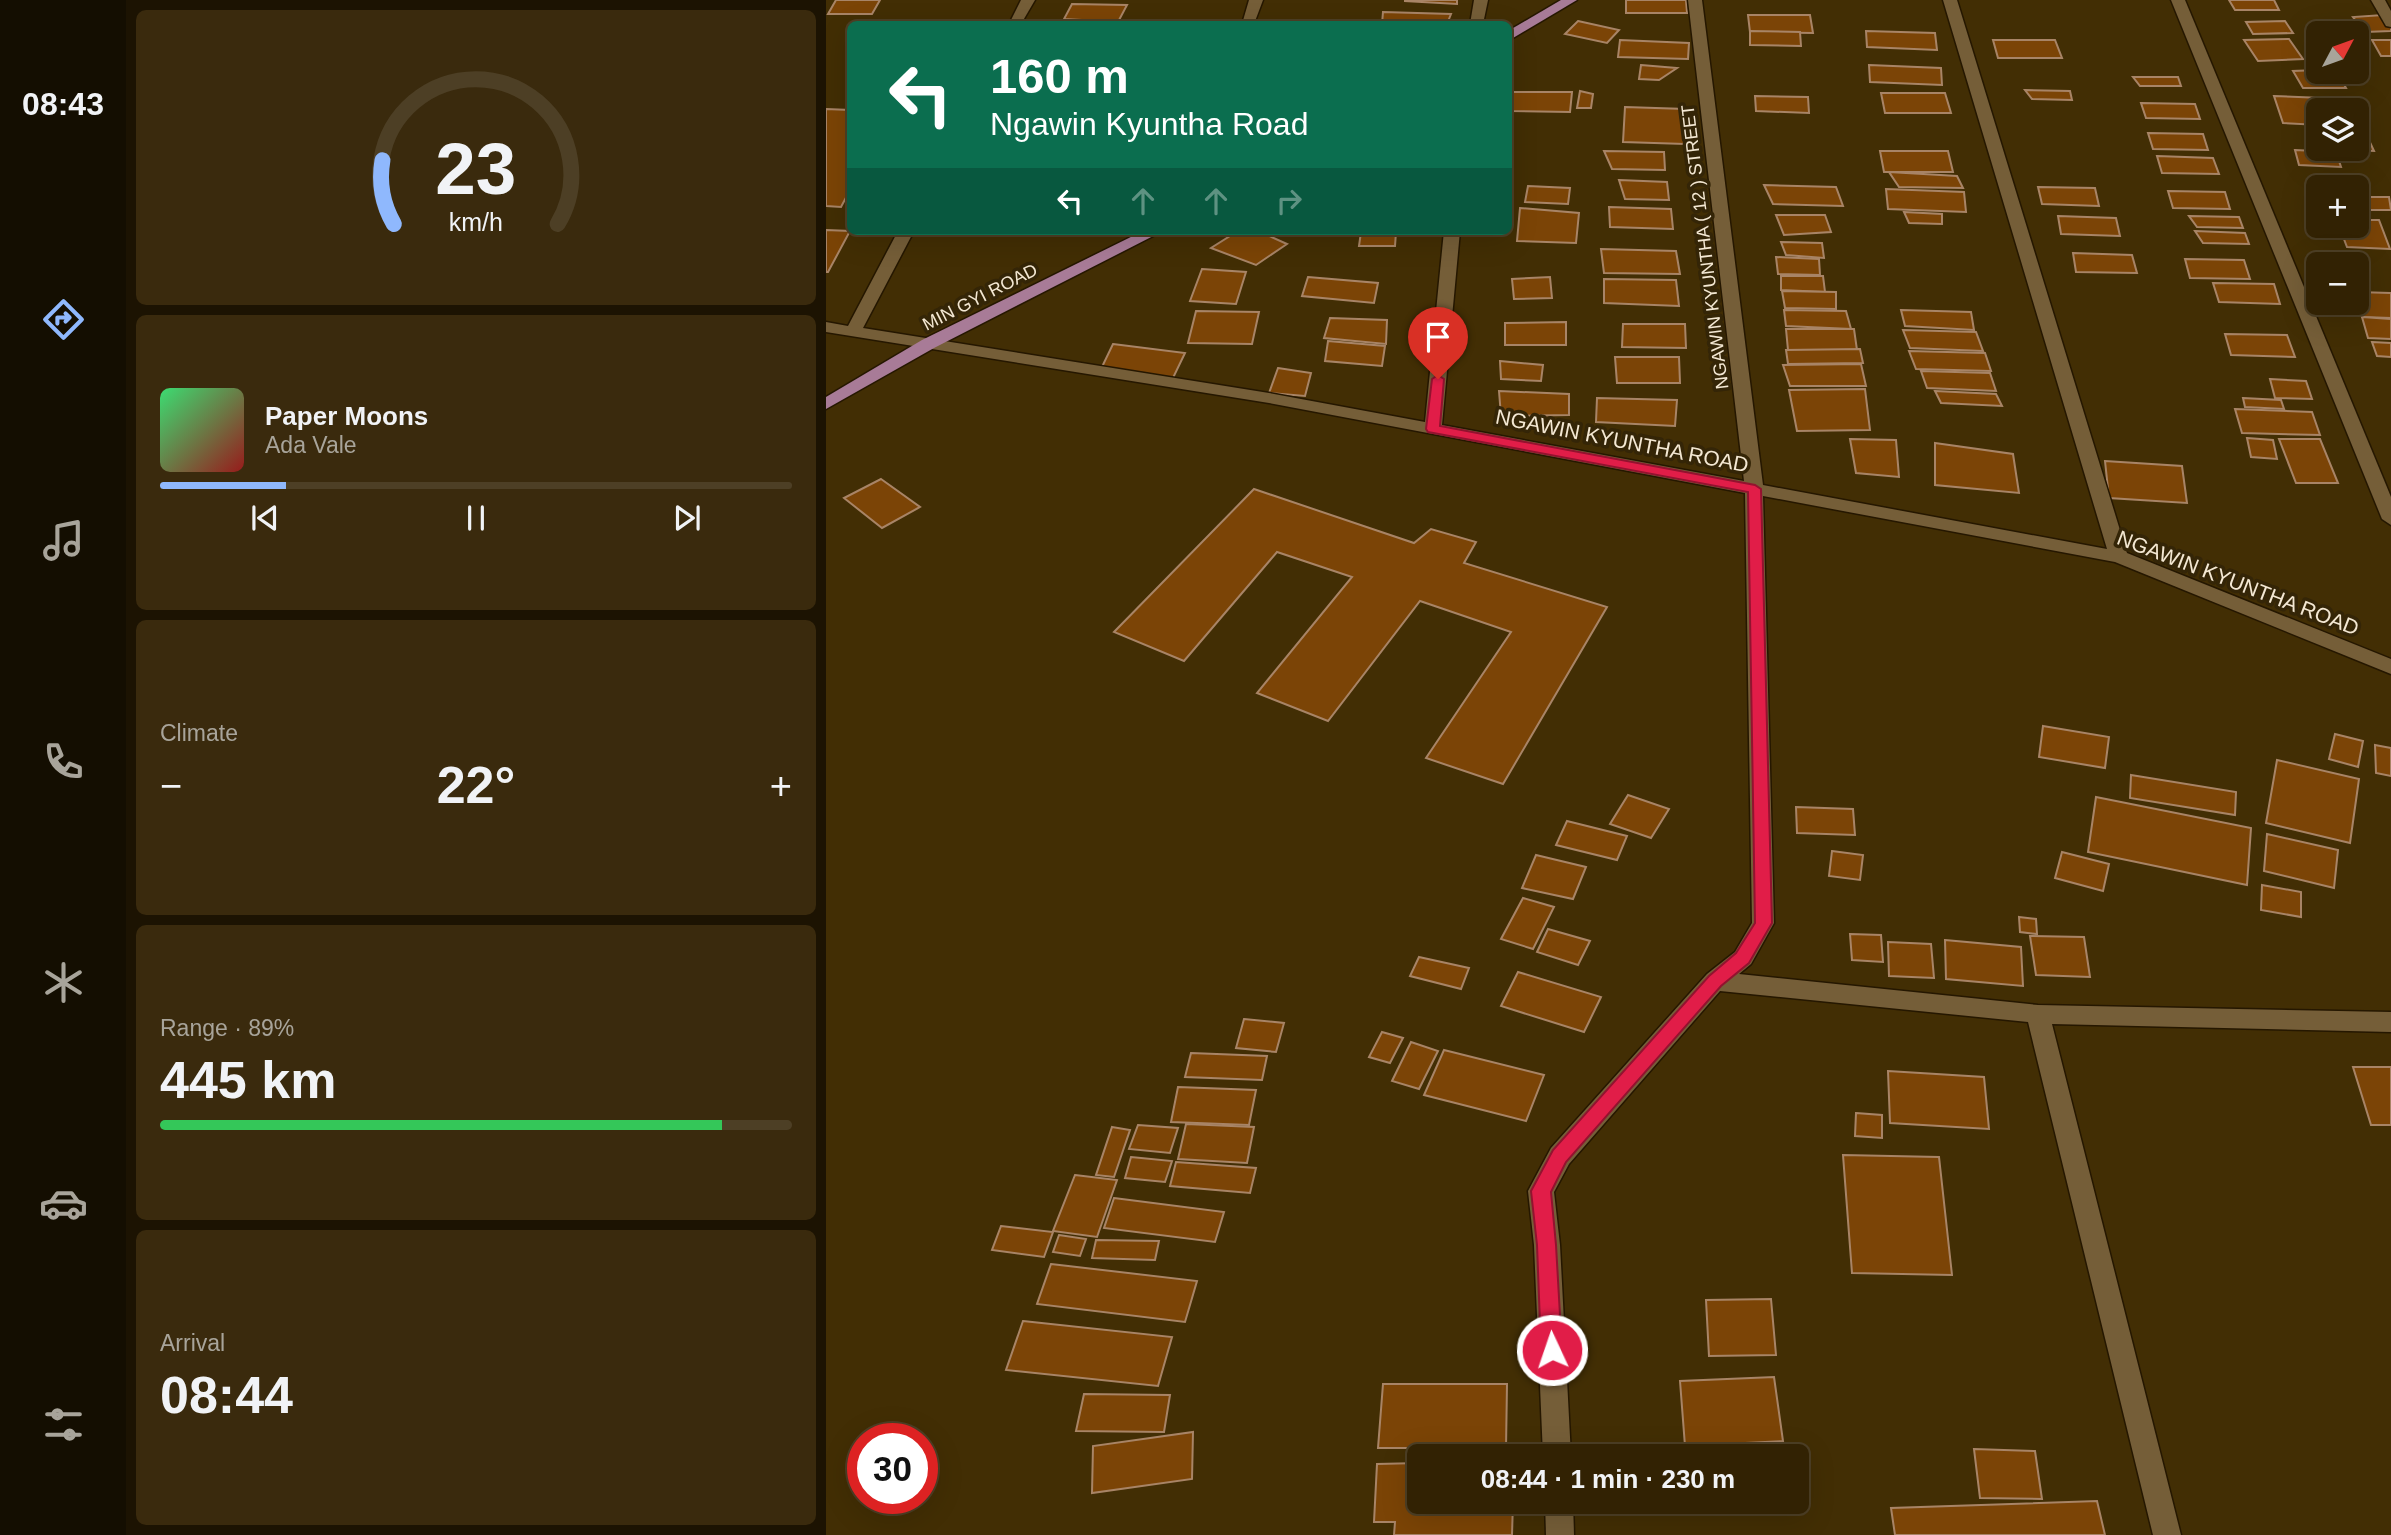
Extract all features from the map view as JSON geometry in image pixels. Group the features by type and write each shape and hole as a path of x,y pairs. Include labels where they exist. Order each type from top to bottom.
{"main road":[{"path":"1512,35 1570,0"},
{"name":"MIN GYI ROAD","path":"826,404 928,344 1146,235"}],"street":[{"path":"1017,21 1028,0"},
{"path":"1249,21 1256,0"},
{"path":"1477,21 1482,0"},
{"name":"NGAWIN KYUNTHA ( 12 ) STREET","path":"1556,1444 1547,1245 1541,1191 1560,1156 1715,981 1743,958 1763,923 1755,489 1695,0"},
{"path":"1950,0 2119,557"},
{"path":"2178,0 2391,519"},
{"path":"2378,0 2391,23"},
{"path":"853,332 904,235"},
{"path":"1433,429 1452,235"},
{"name":"NGAWIN KYUNTHA ROAD","path":"826,327 1269,398 2119,557 2391,667"},
{"path":"1715,981 2038,1014 2391,1022"},
{"path":"2038,1014 2167,1535"},
{"path":"1559,1514 1560,1535"}],"building":[{"path":"836,0 880,0 872,14 828,14"},
{"path":"1405,0 1457,0 1457,4 1405,1"},
{"path":"1626,0 1686,0 1687,13 1626,13"},
{"path":"2229,0 2274,0 2279,10 2235,10"},
{"path":"1072,4 1127,5 1119,21 1064,19"},
{"path":"1383,12 1451,14 1448,21 1382,21"},
{"path":"1748,15 1810,15 1813,33 1750,32"},
{"path":"2383,15 2391,25 2391,31 2370,32 2370,21 2356,21 2353,17"},
{"path":"1578,21 1619,30 1607,43 1565,34"},
{"path":"2285,21 2293,33 2253,34 2246,22"},
{"path":"1750,31 1800,32 1801,46 1750,45"},
{"path":"1866,31 1935,33 1937,50 1867,47"},
{"path":"2289,39 2303,59 2258,61 2244,40"},
{"path":"1620,40 1689,43 1688,59 1618,57"},
{"path":"1993,40 2055,40 2062,58 1998,58"},
{"path":"2372,40 2391,40 2391,56 2381,56"},
{"path":"1641,65 1677,68 1659,80 1639,79"},
{"path":"1869,65 1941,68 1942,85 1870,82"},
{"path":"2306,70 2306,84 2344,84 2346,88 2303,88 2293,71"},
{"path":"2133,77 2178,77 2181,86 2140,86"},
{"path":"2025,90 2070,91 2072,100 2032,99"},
{"path":"1580,91 1593,94 1591,108 1577,108"},
{"path":"1512,92 1572,92 1570,112 1512,111"},
{"path":"1881,93 1945,93 1951,113 1885,113"},
{"path":"1755,96 1808,97 1809,113 1756,111"},
{"path":"2274,96 2323,98 2306,98 2306,124 2283,123"},
{"path":"2141,103 2195,104 2200,119 2146,118"},
{"path":"1625,107 1686,109 1685,144 1623,142"},
{"path":"826,109 847,110 847,196 841,207 826,206"},
{"path":"2148,133 2203,134 2208,150 2153,149"},
{"path":"2295,150 2306,151 2306,161 2339,161 2341,167 2299,165"},
{"path":"1604,151 1664,152 1665,170 1612,169"},
{"path":"1880,151 1948,151 1953,172 1884,172"},
{"path":"2157,156 2213,158 2219,174 2162,173"},
{"path":"1889,172 1957,176 1963,188 1899,187"},
{"path":"1619,180 1667,182 1669,200 1625,199"},
{"path":"1764,185 1836,187 1843,206 1773,204"},
{"path":"1528,186 1570,188 1568,204 1525,202"},
{"path":"2038,187 2095,188 2099,206 2042,204"},
{"path":"1886,189 1964,192 1966,212 1888,209"},
{"path":"2168,191 2225,192 2230,209 2173,208"},
{"path":"2369,197 2389,197 2391,210 2369,210"},
{"path":"1609,207 1671,209 1673,229 1610,227"},
{"path":"1520,208 1579,213 1576,243 1517,241"},
{"path":"1904,212 1942,214 1942,224 1909,223"},
{"path":"1776,215 1825,215 1831,232 1784,235"},
{"path":"2058,216 2116,218 2120,236 2061,234"},
{"path":"2189,216 2239,217 2243,228 2197,227"},
{"path":"2369,220 2379,220 2390,249 2347,247 2344,238 2369,238"},
{"path":"826,230 847,231 848,235 826,272"},
{"path":"2195,231 2245,233 2249,244 2203,243"},
{"path":"1232,235 1267,235 1287,244 1256,265 1211,248"},
{"path":"1361,235 1396,235 1395,246 1359,246"},
{"path":"1781,242 1822,243 1824,258 1786,255"},
{"path":"1601,249 1676,251 1680,274 1604,273"},
{"path":"2073,253 2132,255 2137,273 2076,272"},
{"path":"1776,257 1819,259 1820,275 1778,274"},
{"path":"2185,259 2244,260 2250,279 2190,278"},
{"path":"1202,269 1246,272 1236,304 1190,301"},
{"path":"1781,276 1823,276 1825,292 1781,290"},
{"path":"1308,277 1378,283 1374,303 1302,296"},
{"path":"1550,277 1552,298 1514,299 1512,279"},
{"path":"1604,279 1676,280 1679,306 1604,303"},
{"path":"2213,283 2274,284 2280,304 2219,302"},
{"path":"1782,291 1836,292 1836,309 1785,308"},
{"path":"2369,292 2391,293 2391,318 2361,315 2369,315"},
{"path":"1784,310 1846,311 1851,329 1786,326"},
{"path":"1901,310 1971,312 1974,330 1905,326"},
{"path":"1196,311 1259,312 1252,344 1188,343"},
{"path":"2362,317 2391,319 2391,339 2368,338"},
{"path":"1330,318 1387,320 1386,344 1324,338"},
{"path":"1566,322 1566,345 1505,345 1505,323"},
{"path":"1623,324 1685,324 1686,348 1622,347"},
{"path":"1786,329 1854,329 1857,350 1788,350"},
{"path":"1903,330 1976,332 1983,351 1910,348"},
{"path":"2225,334 2287,335 2295,357 2231,355"},
{"path":"1328,341 1385,346 1382,366 1325,361"},
{"path":"2372,342 2391,343 2391,357 2377,356"},
{"path":"1113,344 1185,353 1172,380 1100,371"},
{"path":"1860,349 1863,363 1788,364 1786,350"},
{"path":"1909,351 1985,353 1991,371 1916,369"},
{"path":"1615,357 1679,357 1680,383 1617,383"},
{"path":"1500,361 1543,365 1541,381 1501,379"},
{"path":"1861,364 1866,386 1790,386 1783,365"},
{"path":"1278,368 1311,373 1305,396 1269,393"},
{"path":"1921,371 1990,373 1996,391 1927,388"},
{"path":"2270,379 2306,381 2312,399 2275,398"},
{"path":"1865,389 1870,430 1797,431 1789,390"},
{"path":"1499,391 1569,394 1569,415 1501,416"},
{"path":"1935,391 1996,394 2002,406 1941,403"},
{"path":"1597,398 1677,400 1675,426 1596,422"},
{"path":"2243,398 2281,400 2284,409 2245,407"},
{"path":"2235,409 2312,412 2320,435 2242,433"},
{"path":"2247,438 2273,440 2277,459 2251,457"},
{"path":"1850,439 1896,440 1899,477 1856,473"},
{"path":"2279,439 2320,439 2338,483 2296,483"},
{"path":"1935,443 2013,454 2019,493 1935,485"},
{"path":"2105,461 2182,466 2187,503 2109,498"},
{"path":"881,479 920,507 882,528 844,498"},
{"path":"1254,489 1414,543 1431,529 1476,542 1464,563 1607,607 1503,784 1426,758 1511,632 1420,601 1328,721 1257,693 1352,577 1277,552 1184,661 1114,632"},
{"path":"2043,726 2109,737 2105,768 2039,757"},
{"path":"2335,734 2363,741 2358,767 2329,759"},
{"path":"2375,745 2391,748 2391,776 2376,773"},
{"path":"2277,760 2359,779 2350,843 2266,823"},
{"path":"2131,775 2236,792 2235,815 2130,798"},
{"path":"1628,795 1669,809 1651,838 1610,824"},
{"path":"2096,797 2251,828 2247,885 2088,852"},
{"path":"1796,807 1853,809 1855,835 1797,833"},
{"path":"1567,821 1627,836 1617,860 1556,845"},
{"path":"2267,834 2338,850 2334,888 2264,871"},
{"path":"1832,851 1863,855 1860,880 1829,876"},
{"path":"2062,852 2109,864 2103,891 2055,878"},
{"path":"1536,855 1586,867 1573,899 1522,888"},
{"path":"2262,885 2301,892 2301,917 2261,910"},
{"path":"1523,898 1554,907 1533,949 1501,939"},
{"path":"2019,917 2036,919 2037,934 2020,932"},
{"path":"1548,929 1590,941 1578,965 1537,952"},
{"path":"1850,934 1881,935 1883,962 1852,960"},
{"path":"2030,936 2084,937 2090,977 2036,975"},
{"path":"1945,940 2021,947 2023,986 1946,979"},
{"path":"1888,942 1931,944 1934,978 1889,976"},
{"path":"1419,957 1469,968 1461,989 1410,976"},
{"path":"1518,972 1601,997 1584,1032 1501,1006"},
{"path":"1244,1019 1284,1023 1276,1052 1236,1048"},
{"path":"1382,1032 1403,1038 1390,1063 1369,1057"},
{"path":"1411,1042 1438,1051 1419,1089 1392,1081"},
{"path":"1444,1050 1544,1075 1526,1121 1424,1095"},
{"path":"1191,1053 1267,1056 1262,1080 1185,1077"},
{"path":"2353,1067 2391,1067 2391,1125 2371,1125"},
{"path":"1888,1071 1984,1077 1989,1129 1890,1123"},
{"path":"1178,1087 1256,1090 1249,1125 1171,1122"},
{"path":"1856,1113 1882,1115 1882,1138 1855,1136"},
{"path":"1186,1124 1254,1127 1247,1163 1178,1159"},
{"path":"1138,1125 1178,1128 1170,1153 1129,1149"},
{"path":"1112,1127 1130,1130 1114,1177 1096,1175"},
{"path":"1843,1155 1939,1157 1952,1275 1852,1273"},
{"path":"1131,1157 1172,1161 1165,1182 1125,1178"},
{"path":"1176,1162 1256,1168 1250,1193 1170,1186"},
{"path":"1075,1175 1117,1180 1097,1237 1053,1231"},
{"path":"1114,1198 1224,1212 1215,1242 1104,1228"},
{"path":"1001,1226 1053,1232 1044,1257 992,1250"},
{"path":"1059,1235 1086,1239 1080,1256 1053,1252"},
{"path":"1096,1240 1159,1241 1155,1260 1092,1258"},
{"path":"1051,1264 1197,1281 1185,1322 1037,1304"},
{"path":"1771,1299 1776,1355 1709,1356 1706,1300"},
{"path":"1023,1321 1172,1337 1158,1386 1006,1370"},
{"path":"1774,1377 1783,1441 1685,1444 1680,1381"},
{"path":"1383,1384 1507,1384 1506,1444 1407,1444 1407,1448 1378,1448"},
{"path":"1084,1394 1170,1395 1164,1432 1076,1431"},
{"path":"1193,1432 1192,1479 1092,1493 1093,1446"},
{"path":"1974,1449 2035,1451 2042,1499 1980,1498"},
{"path":"1407,1463 1407,1514 1513,1514 1512,1535 1394,1535 1395,1522 1374,1522 1377,1464"},
{"path":"2097,1501 2105,1535 1895,1535 1891,1508"}],"route":[{"path":"1438,379 1433,429 1755,489 1763,923 1743,958 1715,981 1560,1156 1541,1191 1547,1245 1552,1350"}]}
